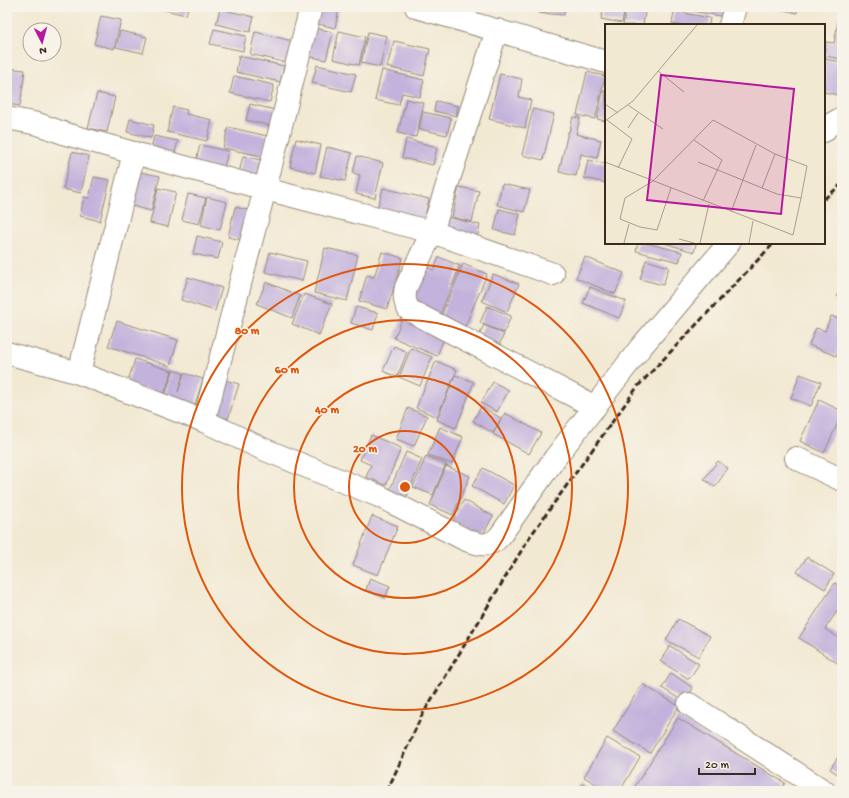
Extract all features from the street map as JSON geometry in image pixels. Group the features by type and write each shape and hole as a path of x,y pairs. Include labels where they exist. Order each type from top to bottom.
{"street":[{"path":"204,421 266,189 311,7"},
{"path":"416,7 457,12 497,30 605,62"},
{"path":"730,24 735,7"},
{"path":"497,30 432,232 406,287 404,296 405,303 409,310 595,407"},
{"path":"7,118 38,124 134,154 432,232 553,274"},
{"path":"78,373 134,154"},
{"path":"7,353 78,373 204,421 264,449 379,496 466,540 478,544 488,544 494,542 500,536 555,458 641,347 728,244"},
{"path":"796,458 842,480"},
{"path":"689,704 824,791"}],"building":[{"path":"152,7 188,7 186,15"},
{"path":"318,7 339,9 335,28 314,23"},
{"path":"540,7 565,7 564,15 539,13"},
{"path":"604,7 625,7 622,23 601,19"},
{"path":"626,7 646,7 643,24 623,24"},
{"path":"687,7 727,7 725,17 687,10"},
{"path":"771,7 798,7 797,13"},
{"path":"220,9 254,17 250,32 216,24"},
{"path":"674,11 710,18 709,24 672,24"},
{"path":"840,12 842,12 842,59 825,56 826,42 834,43"},
{"path":"101,16 121,20 114,49 94,44"},
{"path":"314,28 333,32 326,60 308,56"},
{"path":"214,29 246,36 243,51 210,44"},
{"path":"120,31 147,37 143,53 116,47"},
{"path":"339,31 365,37 359,65 333,59"},
{"path":"255,32 293,41 288,63 250,54"},
{"path":"368,32 387,36 380,67 361,63"},
{"path":"394,41 430,49 424,76 387,67"},
{"path":"239,56 284,66 280,82 236,72"},
{"path":"825,59 842,62 842,74 838,95 825,92"},
{"path":"317,65 356,74 351,92 312,83"},
{"path":"7,68 25,70 20,106 7,104"},
{"path":"382,70 424,80 420,97 402,93 399,105 375,100"},
{"path":"587,72 605,76 595,119 577,115"},
{"path":"500,74 522,79 519,97 531,100 525,128 489,119"},
{"path":"234,76 274,85 270,102 230,93"},
{"path":"603,91 605,91 605,121 597,119"},
{"path":"97,93 115,97 107,132 88,128"},
{"path":"406,99 424,103 416,137 398,133"},
{"path":"436,101 458,106 456,116 434,111"},
{"path":"250,104 275,110 271,126 246,120"},
{"path":"173,107 187,110 186,114 212,120 207,141 167,132"},
{"path":"533,109 554,114 543,160 522,155"},
{"path":"423,112 451,118 447,135 419,129"},
{"path":"573,117 580,118 576,134 601,140 597,158 581,154 576,176 559,172"},
{"path":"130,119 154,125 151,138 127,132"},
{"path":"228,127 267,136 262,156 223,148"},
{"path":"154,136 178,141 174,156 151,151"},
{"path":"296,139 321,145 315,173 290,167"},
{"path":"406,139 437,147 433,165 402,158"},
{"path":"200,145 228,151 223,171 195,165"},
{"path":"327,147 352,153 345,181 320,176"},
{"path":"72,152 89,156 81,193 63,189"},
{"path":"243,156 264,161 260,178 239,173"},
{"path":"357,156 383,163 375,198 356,194 360,175 353,173"},
{"path":"588,160 605,164 605,183 584,178"},
{"path":"140,172 160,176 151,211 132,206"},
{"path":"94,177 110,180 100,221 80,216 84,197 89,198"},
{"path":"502,184 530,190 524,212 497,205"},
{"path":"459,187 479,191 472,222 452,217"},
{"path":"158,188 176,192 168,227 150,223"},
{"path":"383,188 429,199 424,221 377,210"},
{"path":"188,194 206,198 199,224 182,220"},
{"path":"207,197 227,202 220,230 201,225"},
{"path":"235,207 253,211 246,241 228,237"},
{"path":"499,209 520,214 515,235 494,230"},
{"path":"447,217 480,225 477,239 443,231"},
{"path":"197,236 222,242 218,259 193,254"},
{"path":"638,244 650,244 682,252 679,262 636,251"},
{"path":"667,244 696,244 694,252"},
{"path":"325,248 358,255 347,301 314,293"},
{"path":"270,252 307,261 302,281 265,272"},
{"path":"382,252 403,258 387,309 359,301 367,275 374,277"},
{"path":"439,257 460,266 439,317 407,304 423,265 434,270"},
{"path":"585,257 624,273 615,294 576,278"},
{"path":"646,260 669,267 663,285 640,279"},
{"path":"463,264 487,274 464,329 440,319"},
{"path":"493,274 519,284 507,312 482,301"},
{"path":"188,277 222,288 215,311 181,300"},
{"path":"266,282 300,296 292,318 257,304"},
{"path":"842,285 842,298 837,296"},
{"path":"590,287 626,301 619,318 583,303"},
{"path":"304,294 332,304 319,335 292,324"},
{"path":"487,306 511,316 504,333 480,323"},
{"path":"356,307 378,313 373,330 351,323"},
{"path":"404,315 446,333 437,356 394,338"},
{"path":"831,316 842,320 842,341 836,356 809,345 816,328 825,331"},
{"path":"117,321 178,340 170,366 108,346"},
{"path":"484,325 504,334 498,348 477,340"},
{"path":"394,346 407,352 397,377 383,371"},
{"path":"411,348 432,357 420,386 399,377"},
{"path":"135,359 172,371 164,395 127,384"},
{"path":"436,361 457,370 437,417 416,408"},
{"path":"173,370 183,373 178,392 184,373 203,379 194,408 164,398"},
{"path":"800,374 821,382 811,406 791,398"},
{"path":"455,375 474,382 456,428 437,420"},
{"path":"221,379 239,384 228,419 210,413"},
{"path":"493,382 509,390 497,412 481,403"},
{"path":"819,400 842,411 824,453 800,441"},
{"path":"481,407 501,418 493,433 473,421"},
{"path":"408,408 427,416 414,446 396,439"},
{"path":"505,413 541,433 529,454 493,434"},
{"path":"440,427 463,437 452,464 428,455"},
{"path":"371,435 401,448 386,485 366,477 371,465 360,460"},
{"path":"406,452 422,459 405,501 388,494"},
{"path":"426,456 446,464 433,495 413,487"},
{"path":"718,461 728,468 715,487 704,479"},
{"path":"446,466 470,476 453,515 430,505"},
{"path":"483,468 514,485 504,504 472,486"},
{"path":"464,500 493,516 481,538 452,522"},
{"path":"372,516 398,526 378,575 353,565"},
{"path":"807,557 834,574 825,589 797,572"},
{"path":"370,578 390,586 385,598 366,590"},
{"path":"835,583 842,587 842,604 825,629 842,640 842,666 799,638"},
{"path":"678,619 710,636 699,657 666,640"},
{"path":"670,646 699,664 689,679 660,661"},
{"path":"671,673 693,688 684,702 662,688"},
{"path":"642,684 679,706 650,753 613,731"},
{"path":"678,718 785,783 780,791 632,791"},
{"path":"607,738 640,757 620,791 608,791 584,777"},
{"path":"842,751 842,777 830,769"},
{"path":"583,783 595,791 578,791"}],"railway":[{"path":"825,198 842,184"},
{"path":"387,791 421,717 529,538 638,386 773,244"}]}
